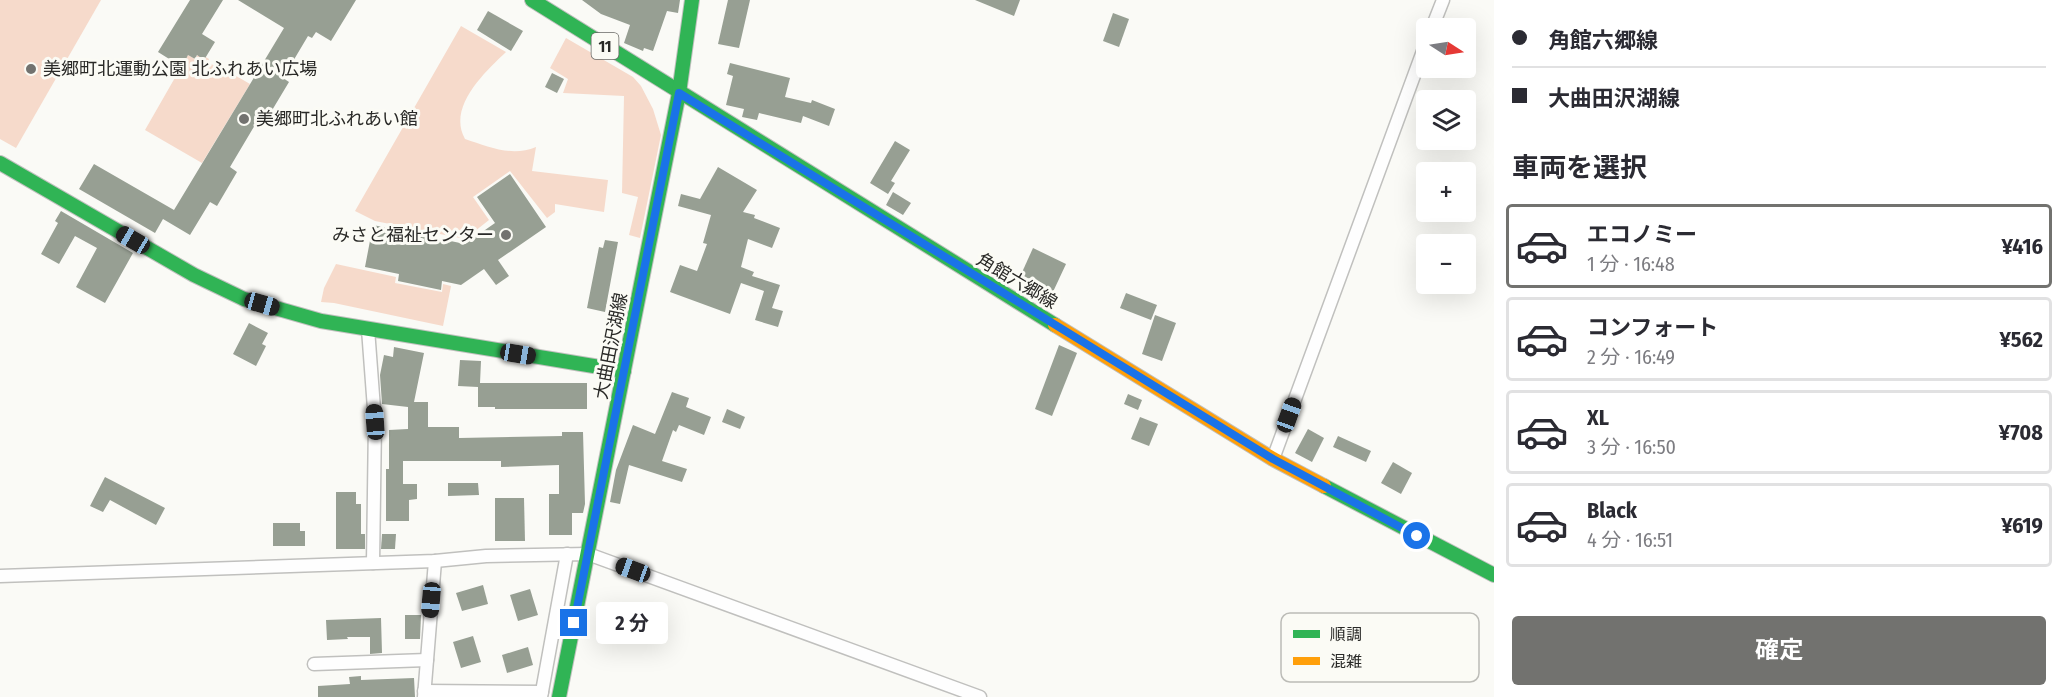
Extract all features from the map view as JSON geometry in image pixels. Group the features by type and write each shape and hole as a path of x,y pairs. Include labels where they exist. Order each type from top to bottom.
{"main road":[{"name":"角館六郷線","path":"532,0 1273,459 1494,575"},
{"name":"大曲田沢湖線","path":"559,697 679,93 692,0"},
{"path":"0,162 194,275 244,299 321,321 624,371"}],"street":[{"path":"1436,18 1443,0"},
{"path":"1273,459 1416,71"},
{"path":"368,329 375,422 373,563"},
{"path":"435,561 424,694 542,694 567,554"},
{"path":"0,576 435,561 486,556 588,554 980,697"},
{"path":"314,663 427,660"}],"shaded area":[{"name":"美郷町北運動公園 北ふれあい広場","path":"0,0 101,0 16,148 0,139"},
{"path":"461,26 506,52 479,80 465,103 461,115 461,127 465,139 509,151 536,147 532,171 608,180 604,212 555,204 555,212 547,218 510,171 473,197 489,220 465,239 375,221 355,211"},
{"path":"566,38 633,77 641,86 653,109 661,135 640,238 629,235 638,197 622,193 624,96 563,93 568,79 550,68"},
{"path":"199,53 209,59 208,62 250,84 202,163 145,130 188,55 195,59"},
{"path":"336,264 396,277 395,283 442,292 443,284 451,286 443,326 321,302 324,288"}],"building":[{"path":"190,0 223,0 202,34 215,42 204,60 197,55 195,59 188,55 182,67 158,52"},
{"path":"238,0 356,0 331,41 316,32 312,38 308,36 283,78 289,82 268,117 262,113 230,167 237,172 217,206 210,202 190,235 163,219 155,233 79,189 94,164 174,210 284,28"},
{"path":"582,0 680,0 678,13 667,11 653,51 644,48 643,51 624,43 630,25 601,14"},
{"path":"728,0 750,0 739,48 718,44"},
{"path":"975,0 1020,0 1014,16"},
{"path":"488,11 523,31 511,51 477,30"},
{"path":"1113,13 1129,19 1119,47 1103,41"},
{"path":"730,63 790,78 785,97 811,103 812,100 835,109 829,126 803,116 801,123 759,113 757,120 742,117 744,109 726,105 733,76 727,74"},
{"path":"552,73 564,79 557,93 545,87"},
{"path":"895,141 910,150 891,181 895,183 888,194 870,183"},
{"path":"718,167 757,190 743,212 755,215 754,218 780,228 772,248 748,239 741,267 754,272 752,276 780,285 772,308 783,311 778,327 755,320 764,291 741,283 730,314 670,292 680,265 697,271 707,244 703,243 711,215 678,206 681,194 700,199"},
{"name":"みさと福祉センター","path":"510,174 546,227 498,260 509,276 496,285 484,269 461,285 442,281 441,290 398,281 399,274 365,267 373,225 465,244 495,223 477,197"},
{"path":"893,192 911,203 903,215 886,205"},
{"path":"61,211 133,253 105,303 76,287 97,248 75,236 59,264 41,254 58,223 55,221"},
{"path":"605,240 618,242 605,312 587,308 599,247 603,248"},
{"path":"1033,248 1066,264 1052,294 1019,279"},
{"path":"1126,293 1157,305 1151,320 1120,308"},
{"path":"1155,315 1176,323 1162,361 1142,354"},
{"path":"249,323 268,333 262,344 266,346 256,366 233,354"},
{"path":"1059,345 1077,353 1052,416 1035,409"},
{"path":"394,347 424,353 414,402 428,402 428,427 459,427 459,438 562,436 562,432 583,432 585,504 583,513 572,513 572,535 549,535 549,494 559,494 559,465 501,467 501,461 403,461 403,484 417,484 417,499 409,500 409,521 386,521 389,430 408,429 408,407 382,404 380,375 384,355 393,357"},
{"path":"460,360 481,361 480,383 587,383 587,409 478,407 478,387 458,386"},
{"path":"672,392 689,398 686,407 711,417 704,435 679,425 676,432 673,430 662,461 687,469 682,482 629,465 620,504 610,502 616,470 633,425 655,434"},
{"path":"1128,394 1142,400 1138,410 1124,404"},
{"path":"727,409 745,417 740,429 722,422"},
{"path":"1140,417 1158,424 1149,446 1131,439"},
{"path":"1308,429 1324,438 1312,462 1295,453"},
{"path":"1338,436 1371,451 1366,462 1333,447"},
{"path":"1393,462 1412,473 1401,494 1381,483"},
{"path":"105,477 165,508 156,525 110,500 103,512 90,506"},
{"path":"448,483 478,483 479,495 448,496"},
{"path":"336,492 356,492 356,504 361,504 361,534 365,534 365,549 336,549"},
{"path":"495,498 524,498 525,541 495,541"},
{"path":"273,523 300,523 300,531 305,531 305,546 273,546"},
{"path":"382,534 396,534 395,549 381,549"},
{"path":"483,585 488,604 462,611 456,593"},
{"path":"530,589 538,615 518,621 510,595"},
{"path":"405,615 421,615 420,639 405,639"},
{"path":"381,618 382,653 370,654 370,637 327,640 326,620"},
{"path":"473,636 481,662 461,668 453,642"},
{"path":"528,647 533,665 507,673 502,655"},
{"path":"361,676 361,680 414,678 415,697 318,697 318,686 350,684 349,677"}],"traffic: fast":[{"path":"532,0 1055,325"},
{"path":"559,697 679,93 692,0"},
{"path":"0,163 194,275 244,299 321,321 624,371"},
{"path":"1324,486 1494,575"}],"traffic: slow":[{"path":"1055,325 1273,459 1324,486"}],"place":[{"name":"美郷町北運動公園 北ふれあい広場","path":"31,69"},
{"name":"美郷町北ふれあい館","path":"244,119"},
{"name":"みさと福祉センター","path":"506,235"}],"route":[{"path":"574,623 679,93 1273,459 1417,536"}]}
